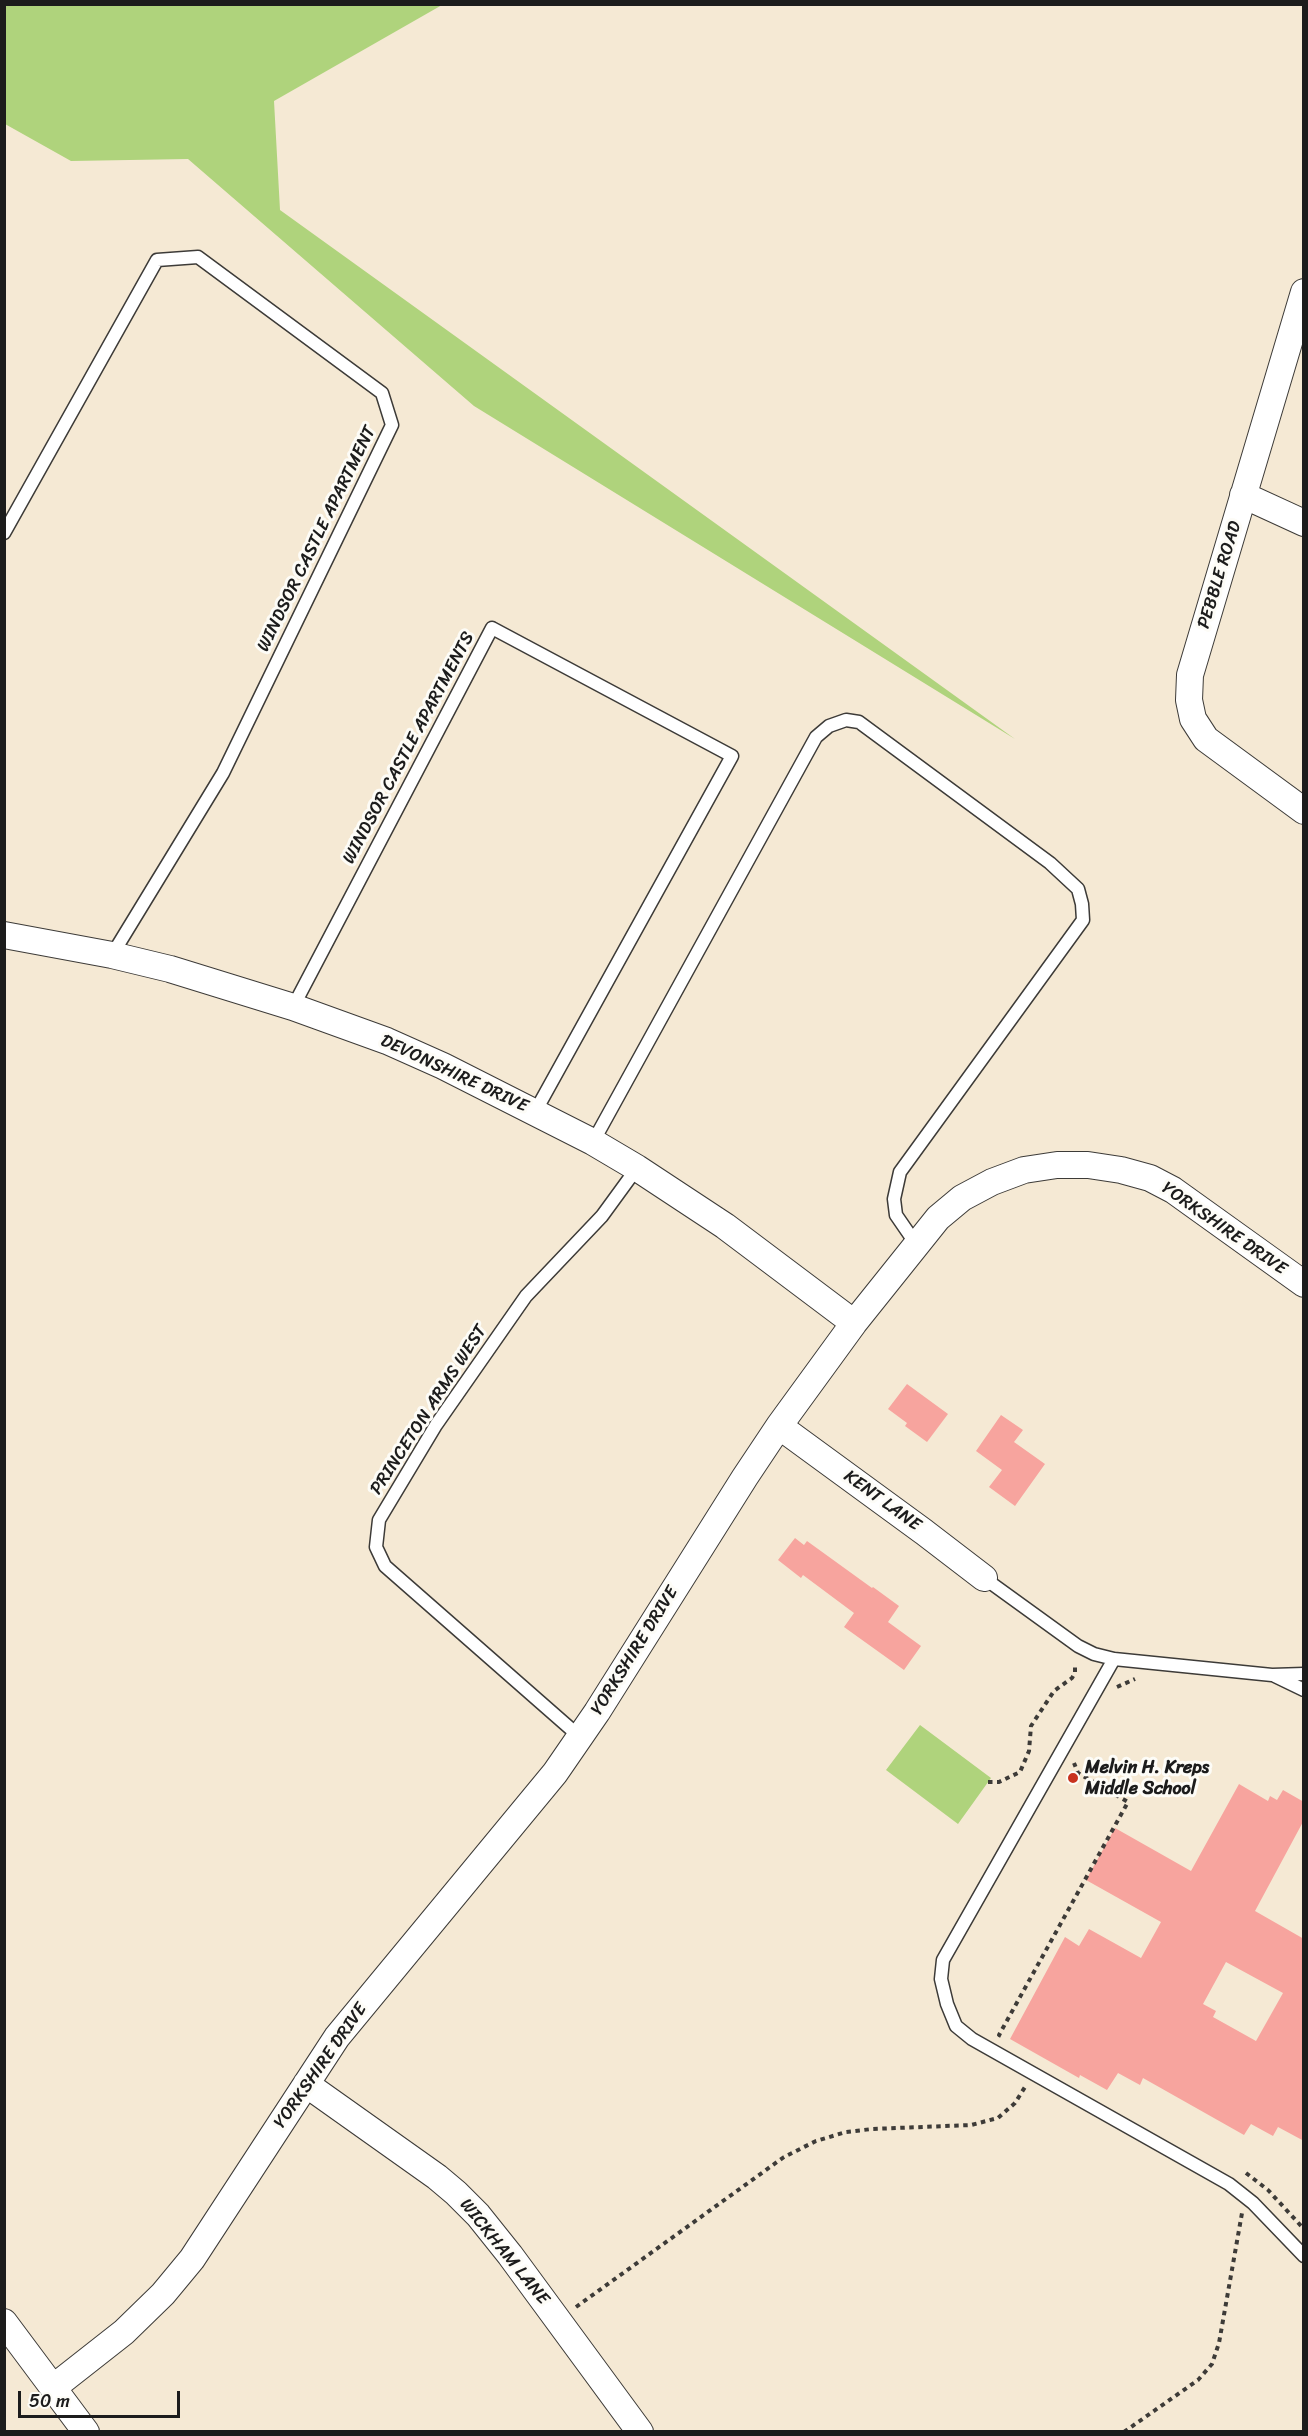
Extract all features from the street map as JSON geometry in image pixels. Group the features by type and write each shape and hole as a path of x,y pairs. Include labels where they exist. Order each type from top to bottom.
{"street":[{"name":"PEBBLE ROAD","path":"1304,292 1190,675 1189,700 1193,719 1206,739 1304,811"},
{"path":"1244,495 1304,523"},
{"name":"DEVONSHIRE DRIVE","path":"4,935 112,955 170,969 293,1007 387,1041 443,1066 593,1142 637,1168 725,1226 854,1323"},
{"name":"YORKSHIRE DRIVE","path":"54,2387 124,2332 163,2294 186,2267 350,2020 555,1773 779,1426 854,1323 916,1244 946,1211 962,1198 992,1182 1024,1170 1057,1165 1088,1165 1121,1170 1150,1178 1173,1190 1304,1284"},
{"name":"KENT LANE","path":"779,1426 984,1578"},
{"name":"WICKHAM LANE","path":"306,2084 456,2193 510,2255 640,2432"},
{"path":"4,2322 86,2432"}],"lane":[{"name":"WINDSOR CASTLE APARTMENT","path":"4,533 157,260 198,256 382,393 392,425 223,773 112,955"},
{"name":"WINDSOR CASTLE APARTMENTS","path":"293,1007 492,628 732,756 535,1112"},
{"path":"593,1142 816,737 829,726 846,720 859,722 1050,863 1078,889 1082,904 1083,920 900,1172 894,1199 896,1215 916,1244"},
{"name":"PRINCETON ARMS WEST","path":"580,1737 386,1566 376,1547 379,1520 436,1425 526,1296 602,1216 637,1168"},
{"path":"984,1578 1078,1646 1094,1654 1114,1659 1272,1675 1304,1674"},
{"path":"1114,1659 943,1960 941,1980 947,2004 956,2026 972,2039 1229,2184 1253,2203 1304,2256"},
{"path":"1272,1675 1304,1690"}],"path":[{"path":"988,1782 999,1782 1020,1772 1029,1751 1031,1726 1054,1691 1072,1678 1075,1665"},
{"path":"1113,1691 1141,1677"},
{"path":"1009,2041 999,2035 1128,1802 1078,1773 1074,1766 1074,1756"},
{"path":"558,2320 783,2157 816,2141 846,2133 971,2125 998,2118 1015,2103 1025,2087"},
{"path":"1240,2170 1268,2190 1304,2228"},
{"path":"1124,2432 1198,2380 1212,2364 1219,2343 1242,2213"}],"green space":[{"path":"5,4 442,5 274,101 280,210 1015,739 474,406 188,159 71,161 5,124"},
{"path":"920,1725 991,1778 958,1824 886,1770"}],"building":[{"path":"907,1384 948,1414 927,1442 905,1426 907,1423 888,1409"},
{"path":"1001,1415 1023,1430 1014,1442 1045,1464 1015,1506 989,1487 1002,1470 976,1451"},
{"path":"795,1538 804,1545 807,1541 899,1606 888,1622 921,1646 904,1670 844,1627 854,1613 803,1575 801,1578 778,1560"},
{"name":"Melvin H. Kreps Middle School","path":"1239,1784 1268,1801 1270,1796 1277,1800 1283,1790 1304,1802 1304,1820 1255,1911 1304,1939 1304,2141 1278,2127 1273,2136 1251,2124 1244,2135 1143,2078 1140,2085 1118,2073 1107,2090 1080,2075 1079,2078 1010,2039 1065,1937 1079,1946 1089,1929 1141,1958 1161,1922 1086,1880 1115,1828 1191,1871","holes":["1226,1962 1283,1993 1256,2041 1213,2017 1216,2011 1203,2004"]}],"place":[{"name":"Melvin H. Kreps Middle School","path":"1073,1778"}]}
